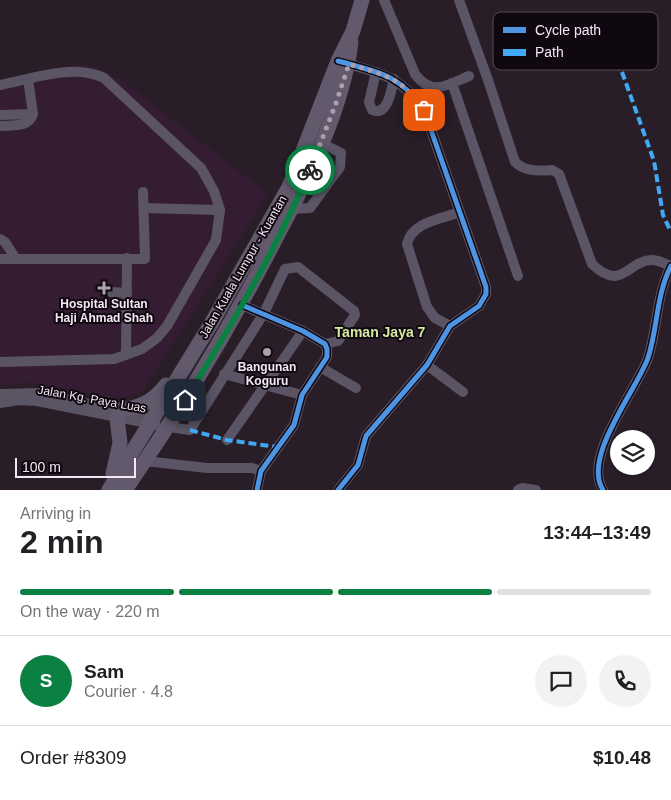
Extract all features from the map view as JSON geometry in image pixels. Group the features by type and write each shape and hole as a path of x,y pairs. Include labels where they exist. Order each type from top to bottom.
{"highway":[{"name":"Jalan Kuala Lumpur - Kuantan","path":"129,486 168,428 242,305 292,209 321,143 362,0"},
{"name":"Jalan Kuala Lumpur - Kuantan","path":"109,490 193,353 289,187 343,62"},
{"path":"109,490 120,443 118,414 142,406 152,400 193,353"}],"street":[{"path":"384,0 415,74 422,83 430,88 441,88 469,76"},
{"path":"458,0 488,80 515,162 520,167 538,171 552,170 559,174 592,264 599,271 617,276 643,262 652,260 671,266 663,282 648,359 616,420 598,463 598,478 603,490"},
{"path":"338,490 358,465 366,436 427,365 450,326 479,306 486,294 486,287 424,110 413,94 394,79 343,62"},
{"path":"0,85 61,72 96,74 104,78 196,163 214,191 220,210 216,240 166,326 157,338 142,349 126,356 100,360 0,362"},
{"path":"376,72 369,102 372,110 376,112 381,111 386,105 394,79"},
{"path":"0,126 27,124 33,114 28,80"},
{"path":"452,83 518,276"},
{"path":"0,115 33,114"},
{"path":"292,209 310,208 340,167 341,153 321,143"},
{"path":"0,259 145,259 143,192"},
{"path":"144,208 220,210"},
{"path":"450,326 435,318 427,307 407,244 409,235 416,228 460,212"},
{"path":"0,239 5,242 16,259"},
{"path":"126,356 128,326 127,258"},
{"path":"168,428 190,430 264,314 281,273 285,269 298,267 354,311 355,315 338,341 325,344 302,331 264,314 242,305"},
{"path":"111,292 128,292"},
{"path":"128,326 135,343 142,349"},
{"path":"227,440 302,331"},
{"path":"257,490 261,471 294,426 302,394 327,357 325,344"},
{"path":"427,365 463,392"},
{"path":"320,367 356,388"},
{"path":"224,374 302,394"},
{"name":"Jalan Kg. Paya Luas","path":"0,394 39,393 168,428"},
{"name":"Jalan Kg. Paya Luas","path":"0,403 20,400 37,401 118,414"},
{"path":"145,461 206,468 252,468 261,471"},
{"path":"518,490 522,488 536,490"}],"shaded area":[{"name":"Hospital Sultan Haji Ahmad Shah","path":"75,65 99,67 120,79 268,194 142,392 117,399 27,382 0,386 0,81"}],"marked path":[{"path":"622,72 654,161 663,215 671,232"},
{"path":"190,430 227,440 277,447"}],"cycle path":[{"path":"338,61 387,76 406,89 424,110 486,287 486,294 479,306 450,326 427,365 366,436 358,465 338,490"},
{"path":"603,490 598,476 599,460 613,424 648,358 662,288 671,266"},
{"path":"242,305 303,331 325,344 327,349 327,357 302,395 294,425 261,471 257,490"}],"way so far":[{"path":"310,170 349,64 376,72 404,85 424,110"}],"place":[{"name":"Hospital Sultan Haji Ahmad Shah","path":"104,288"},
{"name":"Bangunan Koguru","path":"267,352"}],"district":[{"name":"Taman Jaya 7","path":"380,332"}],"route":[{"path":"185,400 242,305 310,170"}]}
